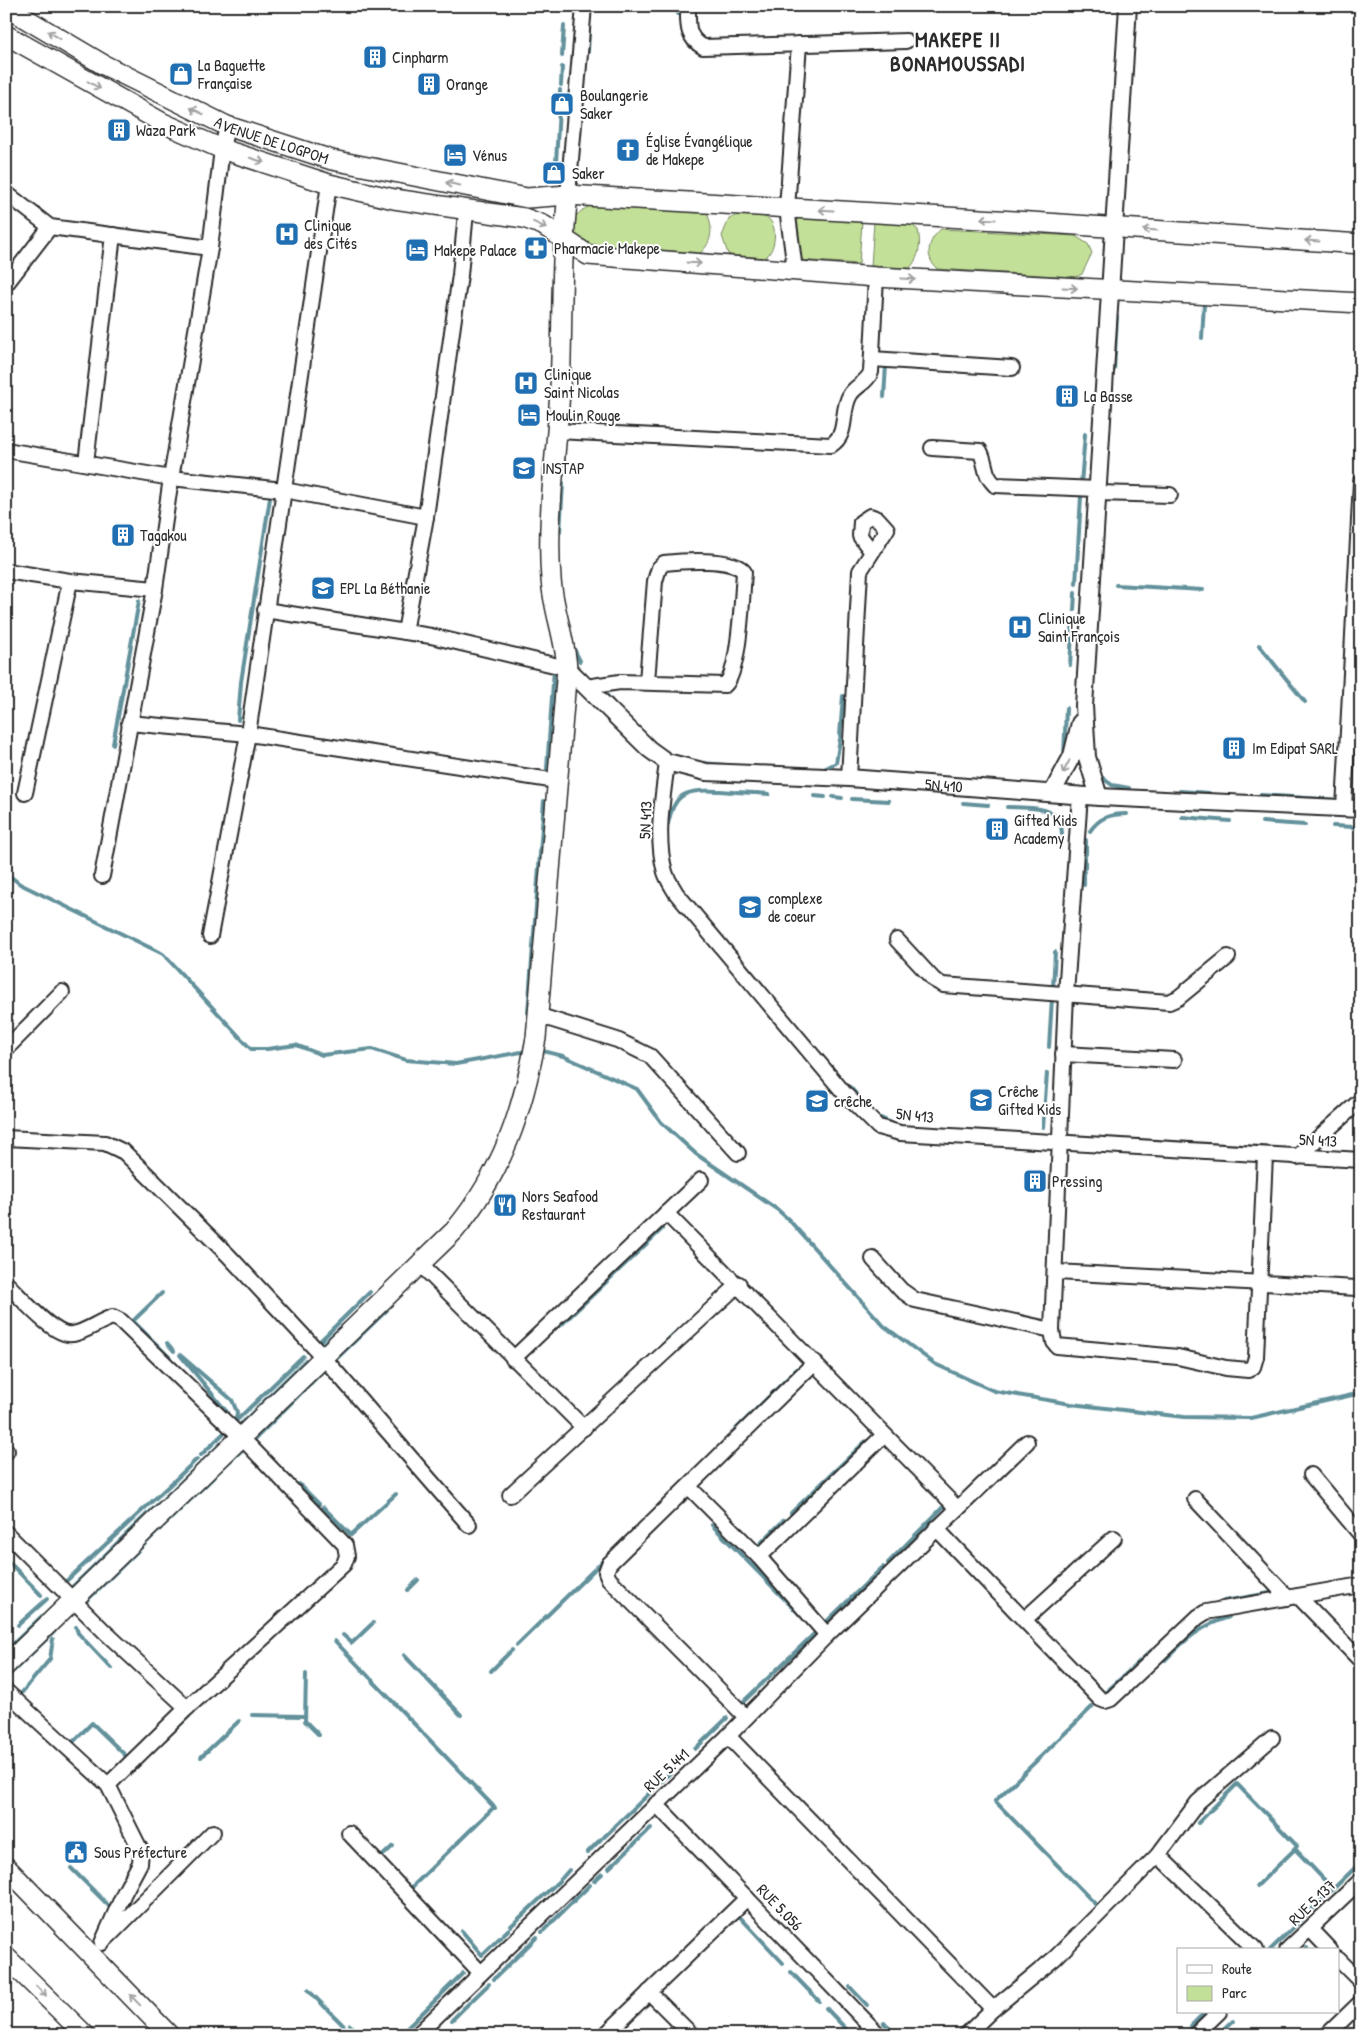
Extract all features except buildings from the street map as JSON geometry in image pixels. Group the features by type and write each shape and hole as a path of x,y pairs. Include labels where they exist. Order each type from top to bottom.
{"main road":[{"name":"AVENUE DE LOGPOM","path":"6,7 104,66 227,126 332,160 527,198 568,195 1361,244"},
{"name":"AVENUE DE LOGPOM","path":"6,35 163,123 222,149 329,184 394,200 466,212 524,218 543,225 588,255 876,277 1361,303"},
{"path":"6,1665 421,1265 468,1214 492,1178 506,1149 529,1080 536,1038 567,668 566,644 556,608 550,563 551,509 560,388 563,238 568,195"},
{"path":"6,1867 97,1948 169,2035"},
{"path":"6,1957 84,2035"}],"street":[{"path":"568,195 584,6"},
{"path":"688,6 688,28 691,37 704,47 906,41"},
{"path":"1100,797 1087,757 1084,706 1128,6"},
{"path":"795,270 787,208 799,44"},
{"path":"102,876 155,589 171,478 210,248 222,149 227,126"},
{"path":"210,936 248,734 329,184"},
{"path":"6,193 50,227 210,248"},
{"path":"405,632 426,517 458,294 466,212"},
{"path":"6,284 50,227"},
{"path":"86,463 113,235"},
{"path":"557,431 831,445 838,441 842,434 850,396 870,377 876,277"},
{"path":"872,359 1012,368"},
{"path":"932,448 980,451 987,477 995,485 1170,495"},
{"path":"6,450 171,478 284,490 426,517"},
{"path":"1344,808 1357,608 1361,482"},
{"path":"849,778 858,586 860,571 872,552"},
{"path":"586,687 604,683 647,681 720,686 730,680 735,660 744,572 742,569 734,565 702,561 664,563 658,568 655,581 647,681"},
{"path":"6,571 70,581 155,589"},
{"path":"26,793 70,581"},
{"path":"265,610 431,636 567,668"},
{"name":"5N.410","path":"567,668 649,750 667,762 706,772 849,778 1100,797 1361,809"},
{"path":"1052,793 1072,756 1084,706"},
{"path":"129,723 248,734 557,781"},
{"name":"5N 413","path":"667,762 661,832 665,873 676,893 878,1127 900,1133 1361,1160"},
{"path":"1080,795 1058,1143 1056,1272 1052,1330 1054,1342 1062,1348 1178,1357 1202,1364 1248,1370 1253,1367 1256,1357 1265,1155"},
{"path":"896,940 934,980 943,985 1174,1001 1228,957"},
{"path":"6,1049 62,992"},
{"path":"537,1015 617,1040 650,1056 738,1153"},
{"path":"1063,1054 1174,1060"},
{"path":"1297,1156 1361,1100"},
{"path":"6,1138 105,1143 116,1146 228,1255 324,1358 469,1525"},
{"path":"513,1359 701,1180"},
{"path":"666,1213 957,1508"},
{"path":"873,1259 901,1290 915,1300 1052,1330"},
{"path":"421,1265 584,1428"},
{"path":"1056,1272 1356,1288"},
{"path":"6,1283 53,1328 62,1334 73,1334 113,1317 121,1321 241,1437 345,1545 347,1556 344,1564 187,1708 108,1785"},
{"path":"510,1495 738,1284"},
{"path":"746,1717 609,1579 606,1572 609,1564 815,1362"},
{"path":"759,1557 884,1436"},
{"name":"RUE 5.441","path":"417,2035 728,1736 827,1635 1027,1442"},
{"path":"1311,1475 1361,1534"},
{"path":"689,1487 759,1557 827,1635"},
{"path":"1195,1499 1293,1597 1361,1661"},
{"path":"936,1528 1100,1699 1105,1701 1111,1699 1198,1617 1206,1612 1361,1584"},
{"path":"6,1533 72,1600 187,1708"},
{"path":"1024,1620 1114,1538"},
{"path":"6,1692 108,1785 142,1857 97,1948"},
{"path":"728,1736 993,2009"},
{"path":"966,2035 993,2009 1055,1958 1158,1855 1198,1802 1272,1738"},
{"name":"RUE 5.056","path":"656,1804 879,2035"},
{"path":"97,1948 213,1832"},
{"path":"349,1833 481,1973"},
{"path":"1158,1855 1254,1948"},
{"name":"RUE 5.137","path":"1289,1948 1361,1880"},
{"path":"605,2035 746,1898"},
{"path":"1310,1930 1328,1948"},
{"path":"1340,1961 1361,1982"},
{"path":"649,1992 692,2035"},
{"path":"1327,2035 1361,2002"},
{"path":"1195,2035 1217,2014"}],"green space":[{"path":"592,205 701,210 707,213 711,225 709,241 698,255 590,249 577,237 572,226 573,220 577,215"},
{"path":"738,215 759,216 770,220 773,225 774,238 773,245 767,256 762,259 756,259 728,254 722,236 729,219"},
{"path":"799,217 862,222 859,264 798,260 793,219"},
{"path":"874,222 912,225 918,230 919,250 910,268 871,266"},
{"path":"941,229 1075,236 1088,244 1092,253 1082,274 1076,277 937,269 930,259 929,248 933,238"}],"waterway":[{"path":"678,6 678,14"},
{"path":"562,56 564,26"},
{"path":"588,52 589,30"},
{"path":"561,85 562,67"},
{"path":"556,163 560,90"},
{"path":"1202,338 1204,304"},
{"path":"1114,370 1117,317"},
{"path":"884,397 886,365 888,365"},
{"path":"1081,484 1085,434"},
{"path":"563,475 564,456"},
{"path":"560,532 563,483"},
{"path":"1076,584 1081,496"},
{"path":"238,720 241,682 270,498"},
{"path":"1116,585 1203,590"},
{"path":"1074,610 1075,593"},
{"path":"113,744 139,601"},
{"path":"1070,665 1073,618"},
{"path":"572,645 580,661"},
{"path":"1259,645 1305,702"},
{"path":"547,769 554,669"},
{"path":"601,689 612,701"},
{"path":"840,736 843,696"},
{"path":"1064,758 1066,708"},
{"path":"822,770 836,763 840,739"},
{"path":"702,763 725,765"},
{"path":"1100,776 1112,785 1129,788"},
{"path":"668,824 674,805 684,795 698,791 718,791"},
{"path":"720,791 733,792"},
{"path":"1180,791 1209,793"},
{"path":"736,792 754,793"},
{"path":"756,793 769,794"},
{"path":"1261,795 1340,800"},
{"path":"814,796 825,797"},
{"path":"833,797 842,798"},
{"path":"852,799 889,801"},
{"path":"528,1013 544,801"},
{"path":"963,803 988,805"},
{"path":"1007,807 1036,808 1052,813 1061,826 1062,837"},
{"path":"1090,831 1098,822 1106,817 1127,814"},
{"path":"1182,817 1230,821"},
{"path":"1262,822 1305,825"},
{"path":"1333,826 1354,827"},
{"path":"1086,840 1086,854"},
{"path":"1085,857 1085,868"},
{"path":"1084,872 1084,885"},
{"path":"6,873 20,884 163,954 251,1049 296,1045 322,1055 372,1049 406,1060 456,1064 527,1051"},
{"path":"1053,988 1055,952"},
{"path":"1049,1047 1052,998"},
{"path":"539,1050 563,1056 637,1089 661,1122 696,1154 778,1210 789,1220 884,1326 935,1364 994,1391 1071,1404 1184,1417 1251,1418 1361,1393"},
{"path":"1043,1127 1047,1073"},
{"path":"850,1087 857,1095"},
{"path":"881,1118 897,1126"},
{"path":"560,1326 662,1229"},
{"path":"317,1344 370,1292"},
{"path":"162,1293 133,1321 170,1358"},
{"path":"332,1363 387,1310"},
{"path":"321,1346 345,1324"},
{"path":"646,1361 677,1331"},
{"path":"167,1343 174,1351"},
{"path":"227,1412 180,1355 232,1400 237,1412 236,1421"},
{"path":"236,1421 303,1356"},
{"path":"240,1425 306,1360"},
{"path":"734,1431 798,1368"},
{"path":"254,1444 254,1440 323,1371"},
{"path":"201,1455 225,1432"},
{"path":"203,1461 229,1436"},
{"path":"791,1513 866,1441"},
{"path":"216,1474 242,1450"},
{"path":"175,1480 197,1459"},
{"path":"150,1512 201,1463"},
{"path":"163,1526 215,1476"},
{"path":"62,1582 63,1584 174,1481"},
{"path":"299,1484 319,1504"},
{"path":"323,1507 351,1535 396,1494"},
{"path":"888,1563 948,1502"},
{"path":"97,1563 148,1513"},
{"path":"758,1546 784,1520"},
{"path":"712,1525 809,1624"},
{"path":"111,1577 161,1528"},
{"path":"6,1559 41,1595"},
{"path":"517,1645 605,1559"},
{"path":"69,1590 96,1564"},
{"path":"822,1626 883,1567"},
{"path":"82,1605 109,1579"},
{"path":"408,1590 418,1580"},
{"path":"1224,1601 1276,1592"},
{"path":"18,1625 47,1599"},
{"path":"6,1651 42,1616"},
{"path":"1165,1660 1194,1634 1210,1624 1229,1617"},
{"path":"343,1635 352,1643 373,1623"},
{"path":"76,1627 78,1633 111,1668"},
{"path":"744,1701 816,1632 813,1629"},
{"path":"6,1678 55,1631"},
{"path":"21,1698 19,1696 50,1659 53,1639"},
{"path":"335,1641 370,1678"},
{"path":"491,1671 512,1650"},
{"path":"1104,1694 1152,1650"},
{"path":"404,1655 461,1715"},
{"path":"306,1674 305,1721 319,1735"},
{"path":"372,1680 422,1732"},
{"path":"1092,1707 995,1801 1099,1908"},
{"path":"252,1715 303,1716"},
{"path":"165,1739 189,1716"},
{"path":"695,1749 727,1718"},
{"path":"201,1757 239,1721"},
{"path":"70,1745 92,1723 127,1757"},
{"path":"424,1734 495,1808"},
{"path":"661,1782 670,1773"},
{"path":"1198,1823 1237,1784 1297,1846 1295,1849 1333,1889"},
{"path":"604,1837 658,1785"},
{"path":"411,1888 492,1809"},
{"path":"609,1868 651,1828"},
{"path":"587,1853 601,1839"},
{"path":"378,1860 393,1846"},
{"path":"1257,1886 1295,1849"},
{"path":"1272,1948 1361,1862"},
{"path":"71,1868 113,1910"},
{"path":"562,1878 569,1870"},
{"path":"594,1881 602,1874"},
{"path":"511,1926 560,1880"},
{"path":"542,1932 590,1885"},
{"path":"740,1917 783,1963"},
{"path":"462,1931 482,1955 509,1929"},
{"path":"494,1979 537,1937"},
{"path":"791,1972 819,2001"},
{"path":"400,2035 463,1973"},
{"path":"462,2010 489,1984"},
{"path":"850,1987 867,2005"},
{"path":"308,1990 344,2026"},
{"path":"826,2008 846,2029"},
{"path":"452,2020 461,2011"},
{"path":"1191,2026 1203,2014"},
{"path":"1218,2035 1233,2021"},
{"path":"884,2023 896,2035"},
{"path":"350,2025 359,2035"},
{"path":"976,2035 984,2028"}],"place":[{"name":"Cinpharm","path":"375,57"},
{"name":"La Baguette Française","path":"181,74"},
{"name":"Orange","path":"429,84"},
{"name":"Boulangerie Saker","path":"562,104"},
{"name":"Waza Park","path":"119,130"},
{"name":"Église Évangélique de Makepe","path":"628,150"},
{"name":"Vénus","path":"455,155"},
{"name":"Saker","path":"554,173"},
{"name":"Clinique des Cités","path":"287,234"},
{"name":"Pharmacie Makepe","path":"536,248"},
{"name":"Makepe Palace","path":"417,250"},
{"name":"Clinique Saint Nicolas","path":"526,383"},
{"name":"La Basse","path":"1067,396"},
{"name":"Moulin Rouge","path":"529,415"},
{"name":"INSTAP","path":"524,468"},
{"name":"Tagakou","path":"123,535"},
{"name":"EPL La Béthanie","path":"323,588"},
{"name":"Clinique Saint François","path":"1020,627"},
{"name":"Im Edipat SARL","path":"1234,748"},
{"name":"Gifted Kids Academy","path":"997,829"},
{"name":"complexe de coeur","path":"750,907"},
{"name":"Crêche Gifted Kids","path":"981,1100"},
{"name":"crêche","path":"817,1101"},
{"name":"Pressing","path":"1035,1181"},
{"name":"Nors Seafood Restaurant","path":"505,1205"},
{"name":"Sous Préfecture","path":"76,1852"}],"district":[{"name":"MAKEPE II BONAMOUSSADI","path":"958,51"}]}
